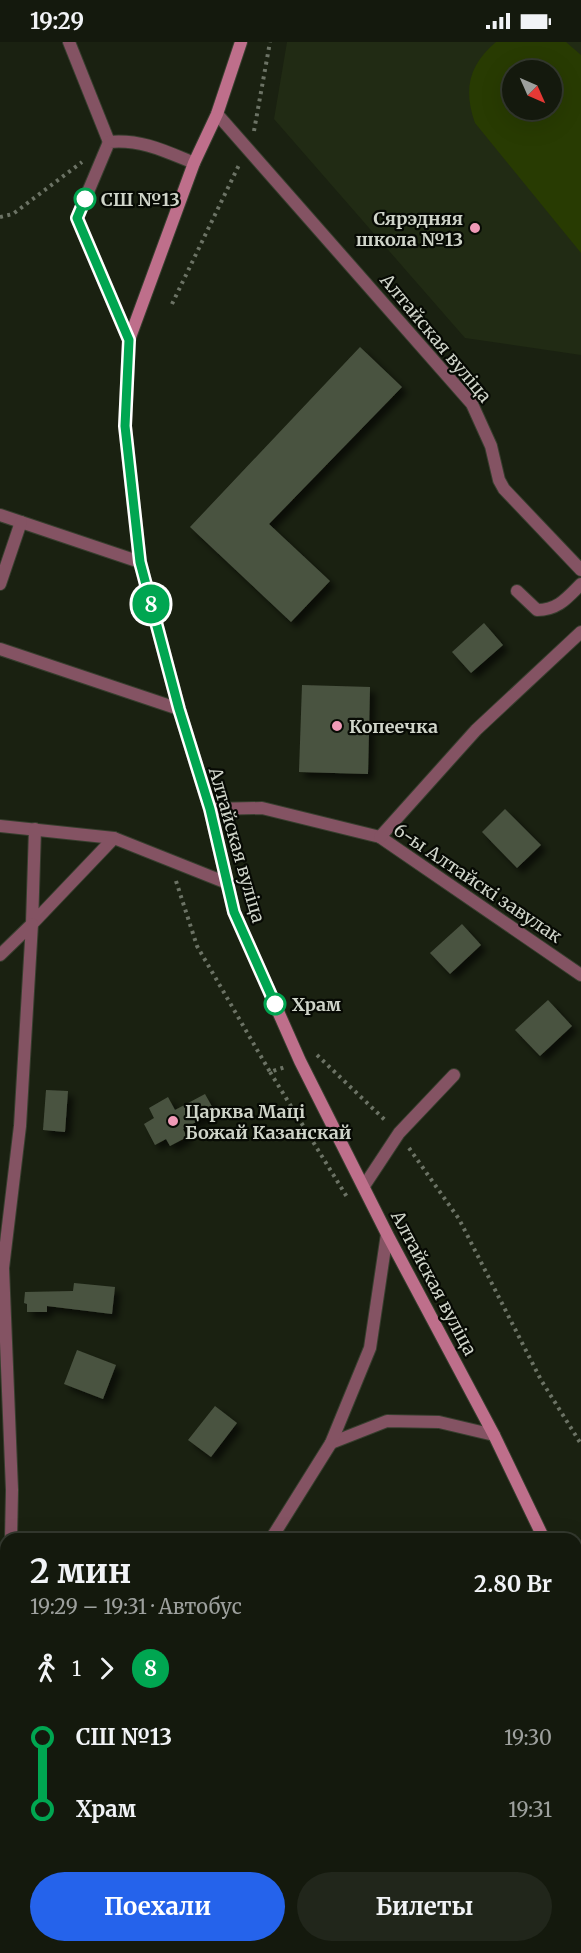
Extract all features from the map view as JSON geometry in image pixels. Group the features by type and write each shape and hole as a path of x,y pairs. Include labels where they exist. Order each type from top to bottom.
{"main road":[{"name":"Алтайская вуліца","path":"241,42 217,114 194,163 129,340 125,426 140,562 179,709 210,809 234,912 300,1061 387,1234 494,1435 541,1533"}],"street":[{"path":"69,42 109,142 77,218 129,340"},
{"name":"Алтайская вуліца","path":"217,114 472,404 488,438 499,480 504,489 581,570"},
{"path":"109,142 128,141 150,146 194,163"},
{"path":"0,515 140,562"},
{"path":"0,584 21,522"},
{"path":"517,591 537,610 548,610 559,606 581,584"},
{"path":"380,837 476,730 581,632"},
{"path":"0,649 179,709"},
{"name":"6-ы Алтайскі завулак","path":"210,809 262,808 380,837 581,975"},
{"path":"0,826 114,837 227,883"},
{"path":"11,1533 12,1490 4,1389 3,1268 20,1126 35,829"},
{"path":"0,955 114,837"},
{"path":"364,1186 399,1133 454,1075"},
{"path":"275,1533 331,1443 370,1348 387,1234"},
{"path":"331,1443 387,1421 439,1422 494,1435"}],"path":[{"path":"172,304 229,182 248,149"},
{"path":"0,217 13,214 83,162"},
{"path":"168,859 197,946 270,1072 348,1198"},
{"path":"270,1072 316,1054 399,1133 459,1219 541,1380 581,1444"}],"shaded area":[{"name":"Сярэдняя школа №13","path":"287,42 581,42 581,355 465,338 274,119"}],"green space":[{"path":"496,42 566,42 581,55 581,253 475,123 471,111 469,88 474,69"}],"building":[{"path":"360,347 402,387 269,524 330,581 291,622 190,527"},
{"path":"484,623 503,645 471,673 452,652"},
{"path":"302,685 370,687 368,774 299,772"},
{"path":"505,809 541,845 517,868 482,832"},
{"path":"462,924 481,945 450,974 430,953"},
{"path":"548,1000 572,1026 540,1056 515,1030"},
{"path":"46,1090 68,1091 65,1132 43,1130"},
{"name":"Царква Маці Божай Казанскай","path":"205,1094 215,1112 183,1129 187,1137 170,1146 166,1139 155,1145 144,1124 154,1118 149,1108 168,1097 175,1110"},
{"path":"74,1283 115,1287 112,1314 47,1306 47,1312 27,1312 27,1304 24,1303 25,1292 73,1291"},
{"path":"77,1350 116,1365 103,1399 64,1384"},
{"path":"215,1406 237,1423 211,1457 188,1440"}],"bus line":[{"name":"8","path":"85,199 77,218 129,340 125,426 140,562 179,709 210,809 234,912 275,1004"}],"place":[{"name":"СШ №13","path":"85,199"},
{"name":"Сярэдняя школа №13","path":"475,228"},
{"name":"Копеечка","path":"337,726"},
{"name":"Храм","path":"275,1004"},
{"name":"Царква Маці Божай Казанскай","path":"173,1121"}]}
